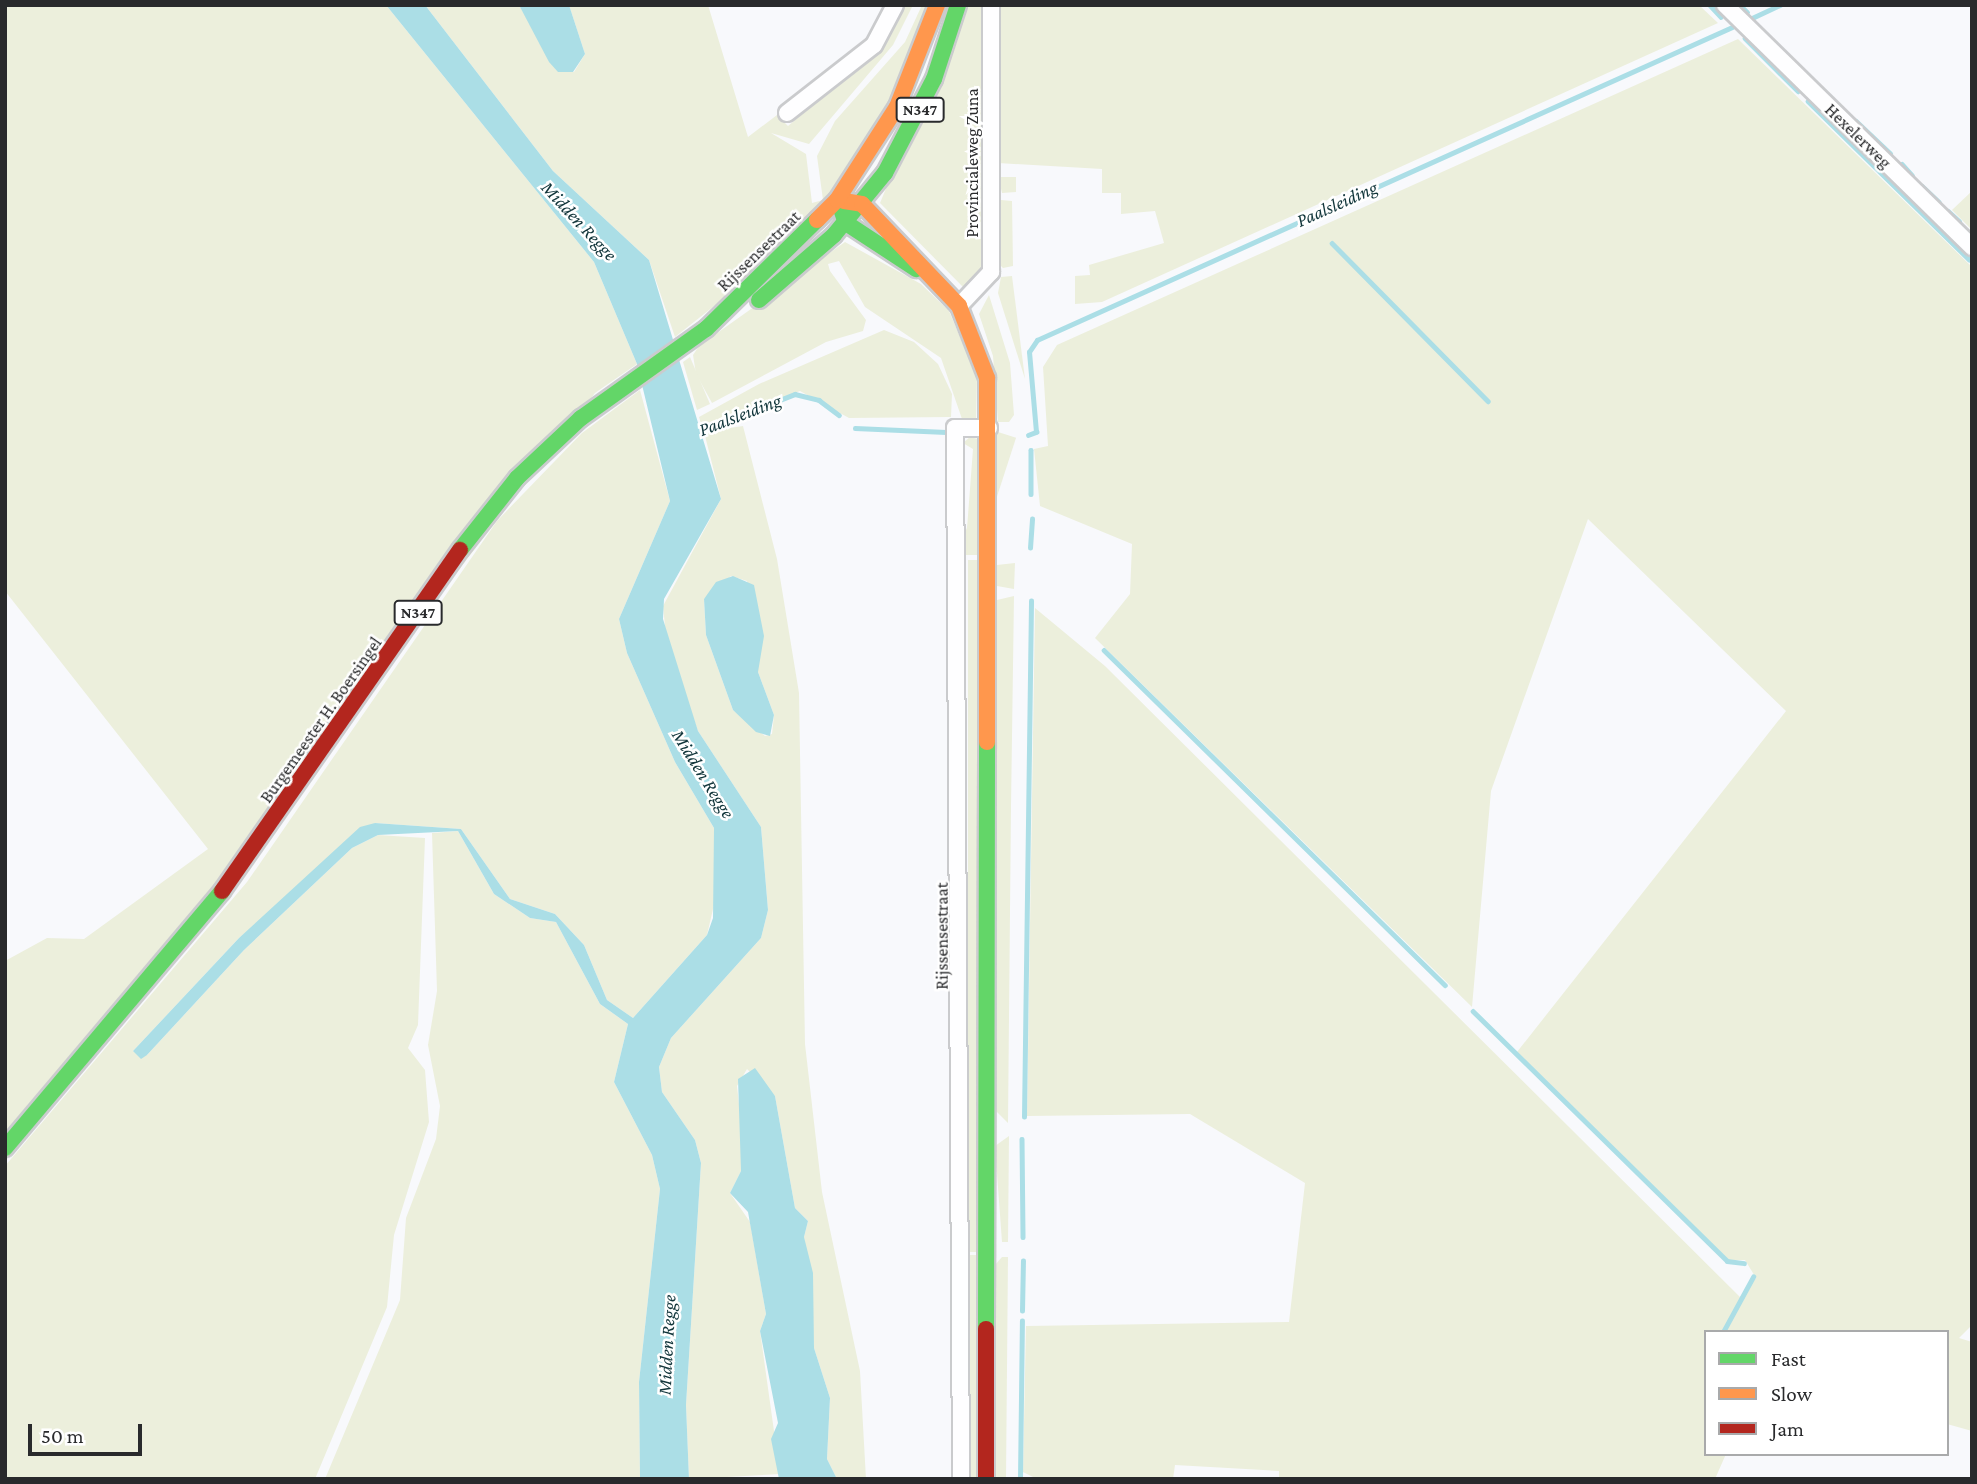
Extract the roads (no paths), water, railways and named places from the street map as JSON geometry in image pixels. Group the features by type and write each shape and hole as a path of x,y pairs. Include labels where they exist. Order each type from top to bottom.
{"main road":[{"name":"N347","path":"837,200 897,107 937,5"},
{"name":"N347","path":"846,223 862,204 917,117 958,5"},
{"path":"837,200 862,204 959,306 984,359 989,428 986,1479"},
{"path":"837,200 846,223 937,283"},
{"name":"Rijssensestraat","path":"706,329 837,200"},
{"name":"Rijssensestraat","path":"690,339 742,313 846,223"},
{"name":"Burgemeester H. Boersingel","path":"5,1148 239,871 480,522 544,450 619,389 690,339"}],"street":[{"path":"788,113 874,44 895,5"},
{"name":"Provincialeweg Zuna","path":"959,306 991,272 991,5"},
{"name":"Hexelerweg","path":"1725,5 1972,247"},
{"name":"Rijssensestraat","path":"961,1479 955,428 989,428"}],"water":[{"name":"Midden Regge","path":"386,5 425,5 553,171 649,260 721,499 664,599 663,619 698,731 761,827 768,910 761,938 671,1038 659,1067 662,1092 695,1140 701,1163 686,1405 689,1479 640,1479 639,1382 660,1189 652,1155 614,1082 628,1024 600,1004 556,922 530,918 494,894 458,831 378,835 352,848 244,950 147,1055 141,1059 133,1051 239,938 360,827 375,823 461,829 510,899 555,914 584,945 607,1000 633,1018 707,935 713,918 714,828 675,762 627,653 619,619 670,501 637,364 594,262"},
{"path":"519,5 569,5 585,54 573,72 558,72 549,62"},
{"path":"733,576 754,585 764,636 758,672 774,715 770,736 756,732 733,710 706,635 704,599 716,582"},
{"path":"755,1068 775,1096 795,1208 808,1221 804,1237 813,1273 814,1348 830,1398 827,1459 837,1479 779,1479 771,1439 778,1423 760,1331 766,1314 748,1212 730,1193 741,1171 738,1079"}],"waterway":[{"path":"1710,5 1721,17"},
{"path":"1740,5 1747,12"},
{"name":"Paalsleiding","path":"1752,18 1780,5"},
{"name":"Paalsleiding","path":"1028,435 1036,432 1029,352 1037,340 1732,27"},
{"path":"1745,38 1798,91"},
{"path":"1808,101 1969,259"},
{"path":"1856,121 1890,153"},
{"path":"1902,164 1912,175"},
{"path":"1922,186 1939,202"},
{"path":"1948,211 1959,221"},
{"path":"1332,243 1488,401"},
{"name":"Paalsleiding","path":"699,432 795,394 819,400 839,415"},
{"name":"Paalsleiding","path":"855,428 946,432"},
{"path":"1031,450 1031,494"},
{"path":"1030,548 1032,519"},
{"path":"1024,1117 1031,601"},
{"path":"1104,650 1445,985"},
{"path":"1473,1011 1727,1261 1744,1263"},
{"path":"1022,1139 1023,1237"},
{"path":"1022,1311 1023,1261"},
{"path":"1724,1330 1753,1277"},
{"path":"1020,1479 1022,1321"}]}
